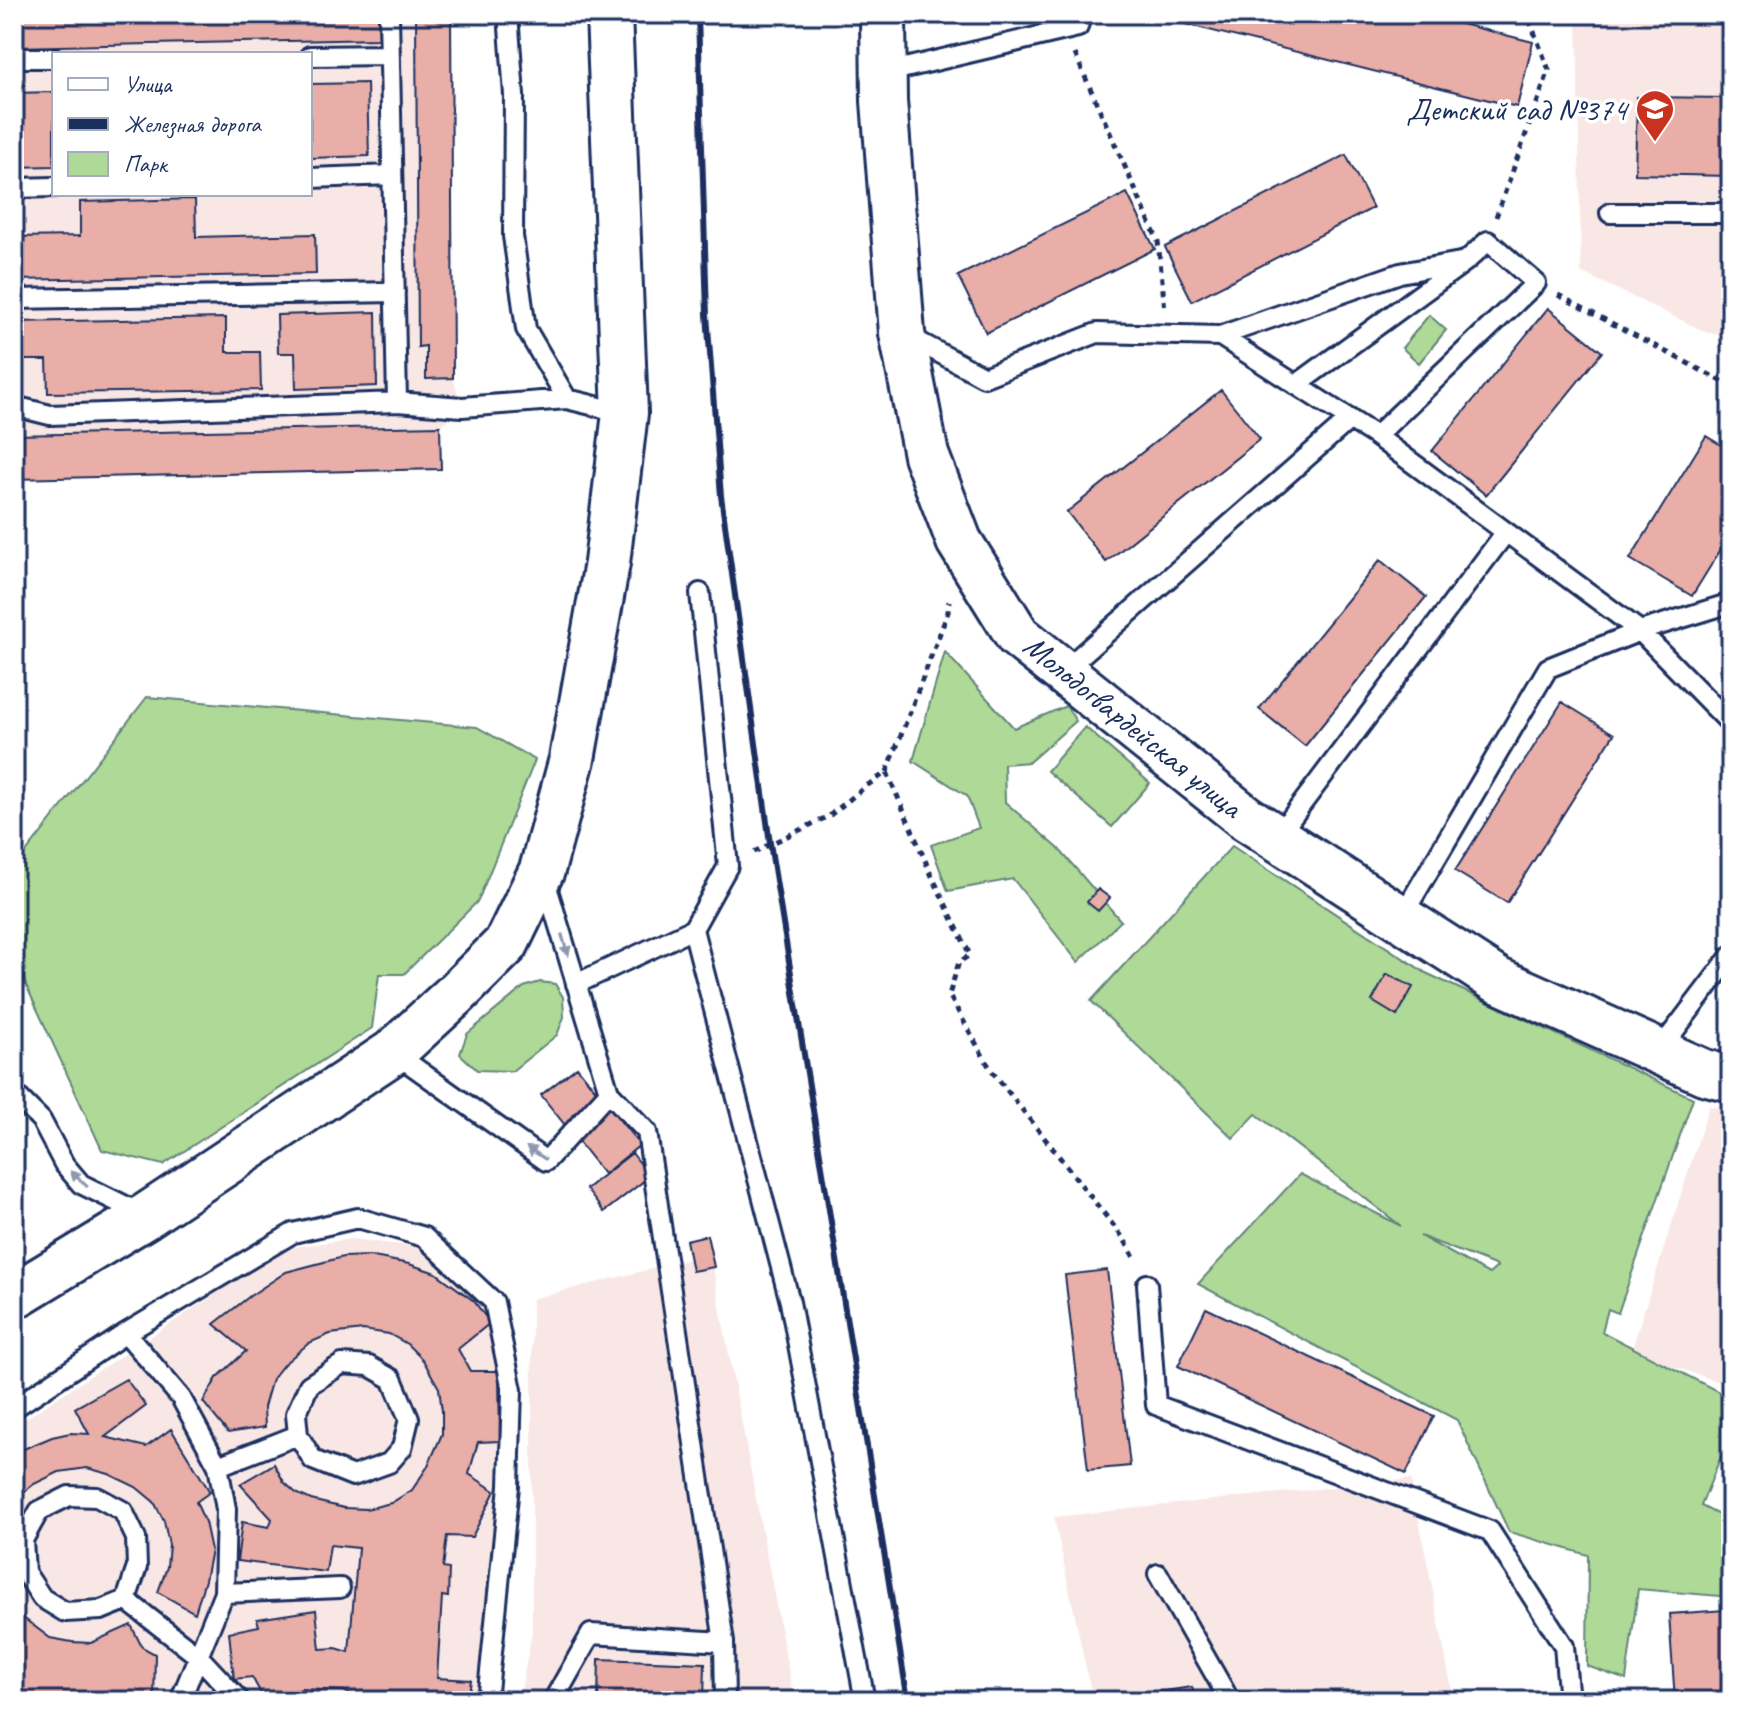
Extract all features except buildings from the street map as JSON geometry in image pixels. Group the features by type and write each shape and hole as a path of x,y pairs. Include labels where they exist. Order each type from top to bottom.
{"street":[{"path":"14,1296 146,1216 393,1052 506,944 542,870 572,759 607,563 625,413 609,14"},
{"name":"Молодогвардейская улица","path":"883,14 884,101 902,333 926,455 959,541 1018,636 1246,818 1497,980 1704,1072 1731,1079"}],"lane":[{"path":"389,14 397,402"},
{"path":"508,14 514,95 513,236 526,329 567,399"},
{"path":"884,73 1078,27 1081,14"},
{"path":"312,56 388,55"},
{"path":"14,58 52,58"},
{"path":"312,178 392,175"},
{"path":"14,188 52,187"},
{"path":"1610,213 1731,213"},
{"path":"1296,385 1466,261 1488,241 1536,283 1376,436"},
{"path":"902,333 984,377 1097,333 1220,336 1400,273 1466,261"},
{"path":"14,299 395,292"},
{"path":"1220,336 1376,436 1640,631 1731,724"},
{"path":"14,406 50,415 397,402 462,407 567,399 625,413"},
{"path":"1062,672 1350,419"},
{"path":"1276,838 1506,532"},
{"path":"576,984 693,929 728,866 700,593"},
{"path":"1401,918 1548,668 1640,631 1731,603"},
{"path":"542,870 609,1092 647,1132 724,1642 725,1701"},
{"path":"693,929 790,1302 865,1701"},
{"path":"1658,1052 1731,956"},
{"path":"393,1052 546,1161 609,1092"},
{"path":"14,1093 41,1120 64,1164 81,1184 146,1216"},
{"path":"14,1408 126,1333 293,1233 358,1218 424,1237 494,1302 512,1390 509,1486 487,1701"},
{"path":"1147,1284 1156,1405 1490,1531 1564,1646 1569,1701"},
{"path":"126,1333 181,1398 218,1466 226,1509 224,1593 180,1701"},
{"path":"342,1364 369,1366 392,1379 409,1419 402,1448 389,1463 353,1476 313,1460 298,1435 296,1414 309,1385 342,1364"},
{"path":"218,1466 298,1435"},
{"path":"69,1496 97,1497 123,1511 136,1538 137,1567 126,1600 101,1610 65,1612 42,1598 25,1572 23,1540 39,1511 69,1496"},
{"path":"1158,1574 1230,1701"},
{"path":"224,1593 340,1588"},
{"path":"126,1600 198,1656 240,1701"},
{"path":"553,1701 591,1634 724,1642"}],"path":[{"path":"1488,241 1549,70 1527,14"},
{"path":"1065,30 1158,241 1168,335"},
{"path":"1536,283 1731,386"},
{"path":"728,866 829,816 887,772 948,612 959,541"},
{"path":"887,772 970,955 959,962 949,995 991,1070 1124,1239 1147,1284"}],"shaded area":[{"path":"14,14 451,14 453,378 462,407 440,426 441,469 14,479"},
{"name":"Детский сад №374","path":"1577,14 1731,14 1731,335 1708,333 1581,272"},
{"path":"1709,1106 1731,1109 1731,1386 1631,1352"},
{"path":"352,1239 424,1248 501,1316 510,1444 482,1701 14,1701 14,1426 286,1248"},
{"path":"710,1254 794,1701 519,1701 532,1632 532,1299"},
{"path":"1411,1479 1454,1701 1093,1701 1054,1517"}],"green space":[{"path":"1429,315 1446,330 1419,363 1402,348"},
{"path":"945,652 1014,728 1066,706 1076,721 1029,762 1004,764 1005,802 1058,848 1121,921 1078,962 1013,879 948,891 931,845 979,828 967,796 913,761"},
{"path":"147,697 477,727 535,760 478,901 404,974 379,974 372,1028 163,1165 102,1150 14,959 14,868"},
{"path":"1085,727 1150,783 1112,827 1047,771"},
{"path":"1232,846 1426,973 1693,1098 1618,1313 1608,1309 1602,1332 1731,1398 1731,1431 1701,1506 1731,1521 1731,1597 1638,1589 1626,1680 1587,1666 1588,1555 1509,1532 1457,1420 1198,1284 1300,1174 1401,1226 1256,1114 1233,1138 1091,1001","holes":["1420,1236 1497,1266 1489,1274"]},
{"path":"540,982 555,984 563,997 564,1017 557,1035 512,1071 477,1070 460,1054 467,1034 524,987"}],"railway":[{"path":"698,14 707,315 721,496 770,843 908,1701"}],"place":[{"name":"Детский сад №374","path":"1655,143"}]}
